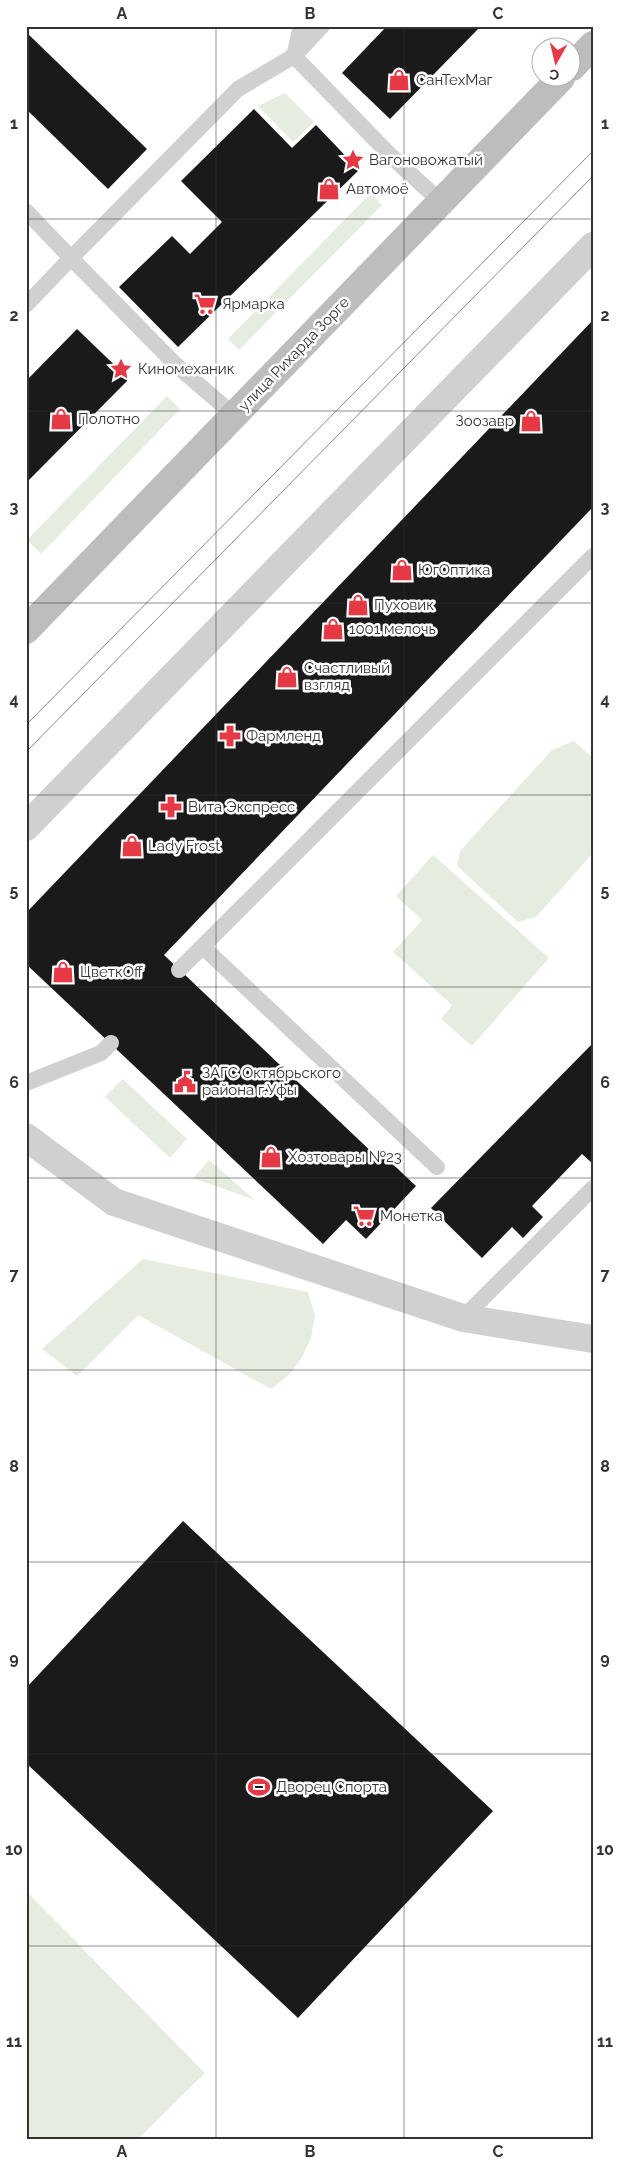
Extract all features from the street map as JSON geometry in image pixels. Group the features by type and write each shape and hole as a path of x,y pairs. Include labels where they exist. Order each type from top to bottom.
{"main road":[{"path":"582,57 593,45"},
{"name":"улица Рихарда Зорге","path":"26,630 551,88"}],"street":[{"path":"26,827 593,246"},
{"path":"26,1137 114,1202 463,1318 593,1339"}],"lane":[{"path":"294,56 301,26"},
{"path":"26,305 238,89 294,56 322,26"},
{"path":"294,56 392,156 441,202"},
{"path":"26,211 177,366 234,416"},
{"path":"179,970 593,556"},
{"path":"203,947 437,1167"},
{"path":"26,1083 101,1053 111,1043"},
{"path":"463,1318 593,1188"}],"shaded area":[{"path":"285,93 314,122 293,142 258,106"},
{"path":"371,193 382,205 239,350 228,339"},
{"path":"167,396 180,409 41,554 27,540"},
{"path":"574,741 593,758 593,853 536,917 518,922 457,866 460,851 552,750"},
{"path":"433,855 549,958 472,1046 441,1019 452,1005 393,952 422,920 396,896"},
{"path":"123,1079 187,1139 170,1158 105,1097"},
{"path":"209,1160 255,1200 193,1178"},
{"path":"143,1259 308,1292 315,1316 311,1338 301,1359 290,1374 271,1389 138,1315 77,1376 42,1349"},
{"path":"26,1891 205,2073 138,2139 26,2139"}],"building":[{"path":"387,26 481,26 390,119 342,73"},
{"path":"26,32 147,149 108,189 26,109"},
{"path":"254,109 292,148 316,125 359,170 178,347 119,287 172,236 190,254 222,222 181,181"},
{"path":"593,320 593,507 164,955 378,1158 382,1154 416,1186 366,1239 346,1220 323,1244 26,964 26,913"},
{"path":"77,329 129,379 26,483 26,381"},
{"path":"593,1043 593,1164 582,1154 532,1206 543,1217 523,1238 512,1227 482,1258 431,1208"},
{"name":"Дворец Спорта","path":"183,1521 493,1811 298,2018 26,1763 26,1688"}],"tram line":[{"path":"26,725 593,151"},
{"path":"26,752 593,176"}],"place":[{"name":"СанТехМаг","path":"399,80"},
{"name":"Вагоновожатый","path":"353,160"},
{"name":"Автомоё","path":"329,189"},
{"name":"Ярмарка","path":"205,304"},
{"name":"Киномеханик","path":"121,369"},
{"name":"Полотно","path":"61,419"},
{"name":"Зоозавр","path":"531,421"},
{"name":"ЮгОптика","path":"402,570"},
{"name":"Пуховик","path":"358,605"},
{"name":"1001 мелочь","path":"333,629"},
{"name":"Счастливый взгляд","path":"287,677"},
{"name":"Фармленд","path":"230,736"},
{"name":"Вита Экспресс","path":"171,807"},
{"name":"Lady Frost","path":"132,846"},
{"name":"ЦветкOff","path":"63,972"},
{"name":"ЗАГС Октябрьского района г.Уфы","path":"185,1082"},
{"name":"Хозтовары №23","path":"271,1157"},
{"name":"Монетка","path":"364,1216"},
{"name":"Дворец Спорта","path":"259,1787"}]}
